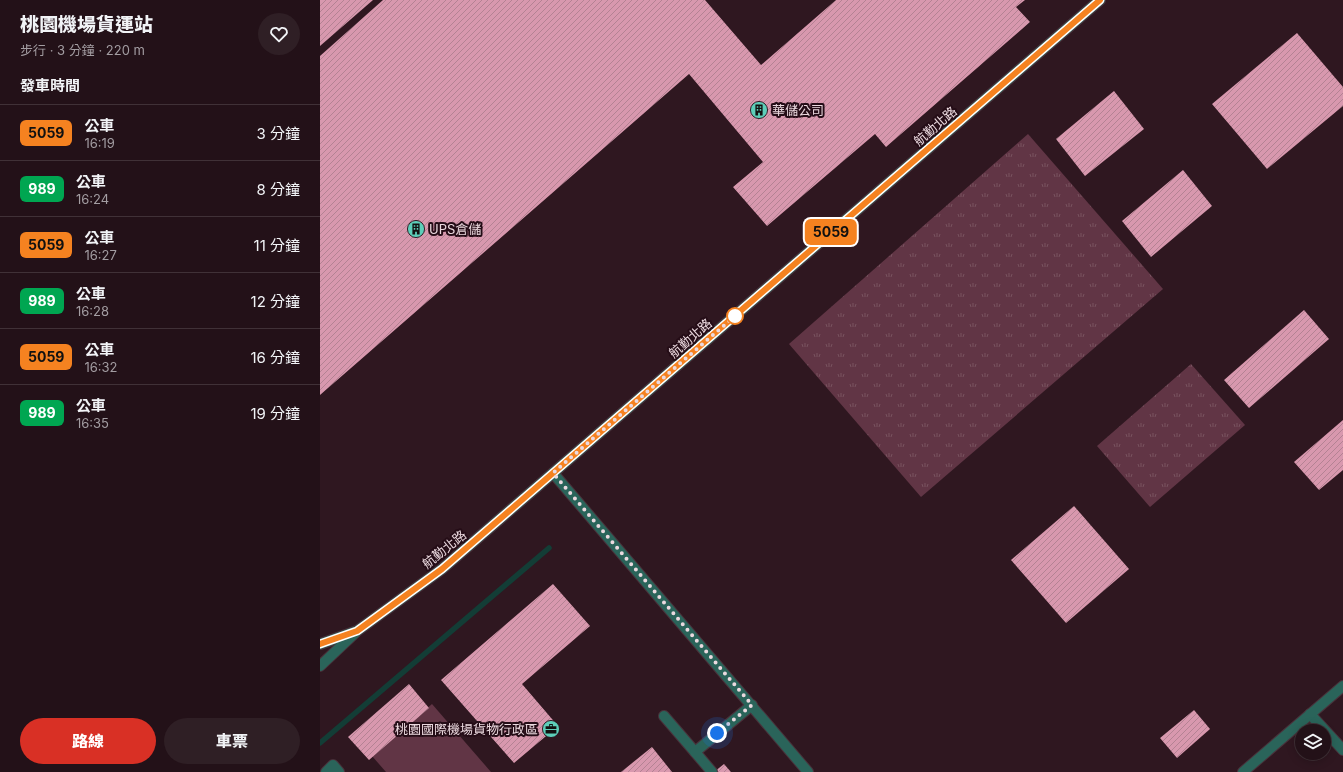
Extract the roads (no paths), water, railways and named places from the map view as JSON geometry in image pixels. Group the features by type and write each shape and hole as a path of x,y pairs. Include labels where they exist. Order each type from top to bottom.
{"street":[{"name":"航勤北路","path":"320,644 357,631 442,569 1100,0"},
{"path":"553,473 808,772"},
{"path":"320,666 357,631"},
{"path":"1243,772 1343,686"},
{"path":"695,752 752,705"},
{"path":"1310,714 1343,750"},
{"path":"664,716 712,772"},
{"path":"326,772 333,765 339,772"}],"waterway":[{"path":"320,743 549,548"}],"place":[{"name":"華儲公司","path":"759,110"},
{"name":"UPS倉儲","path":"416,229"},
{"name":"桃園國際機場貨物行政區","path":"551,729"}]}
